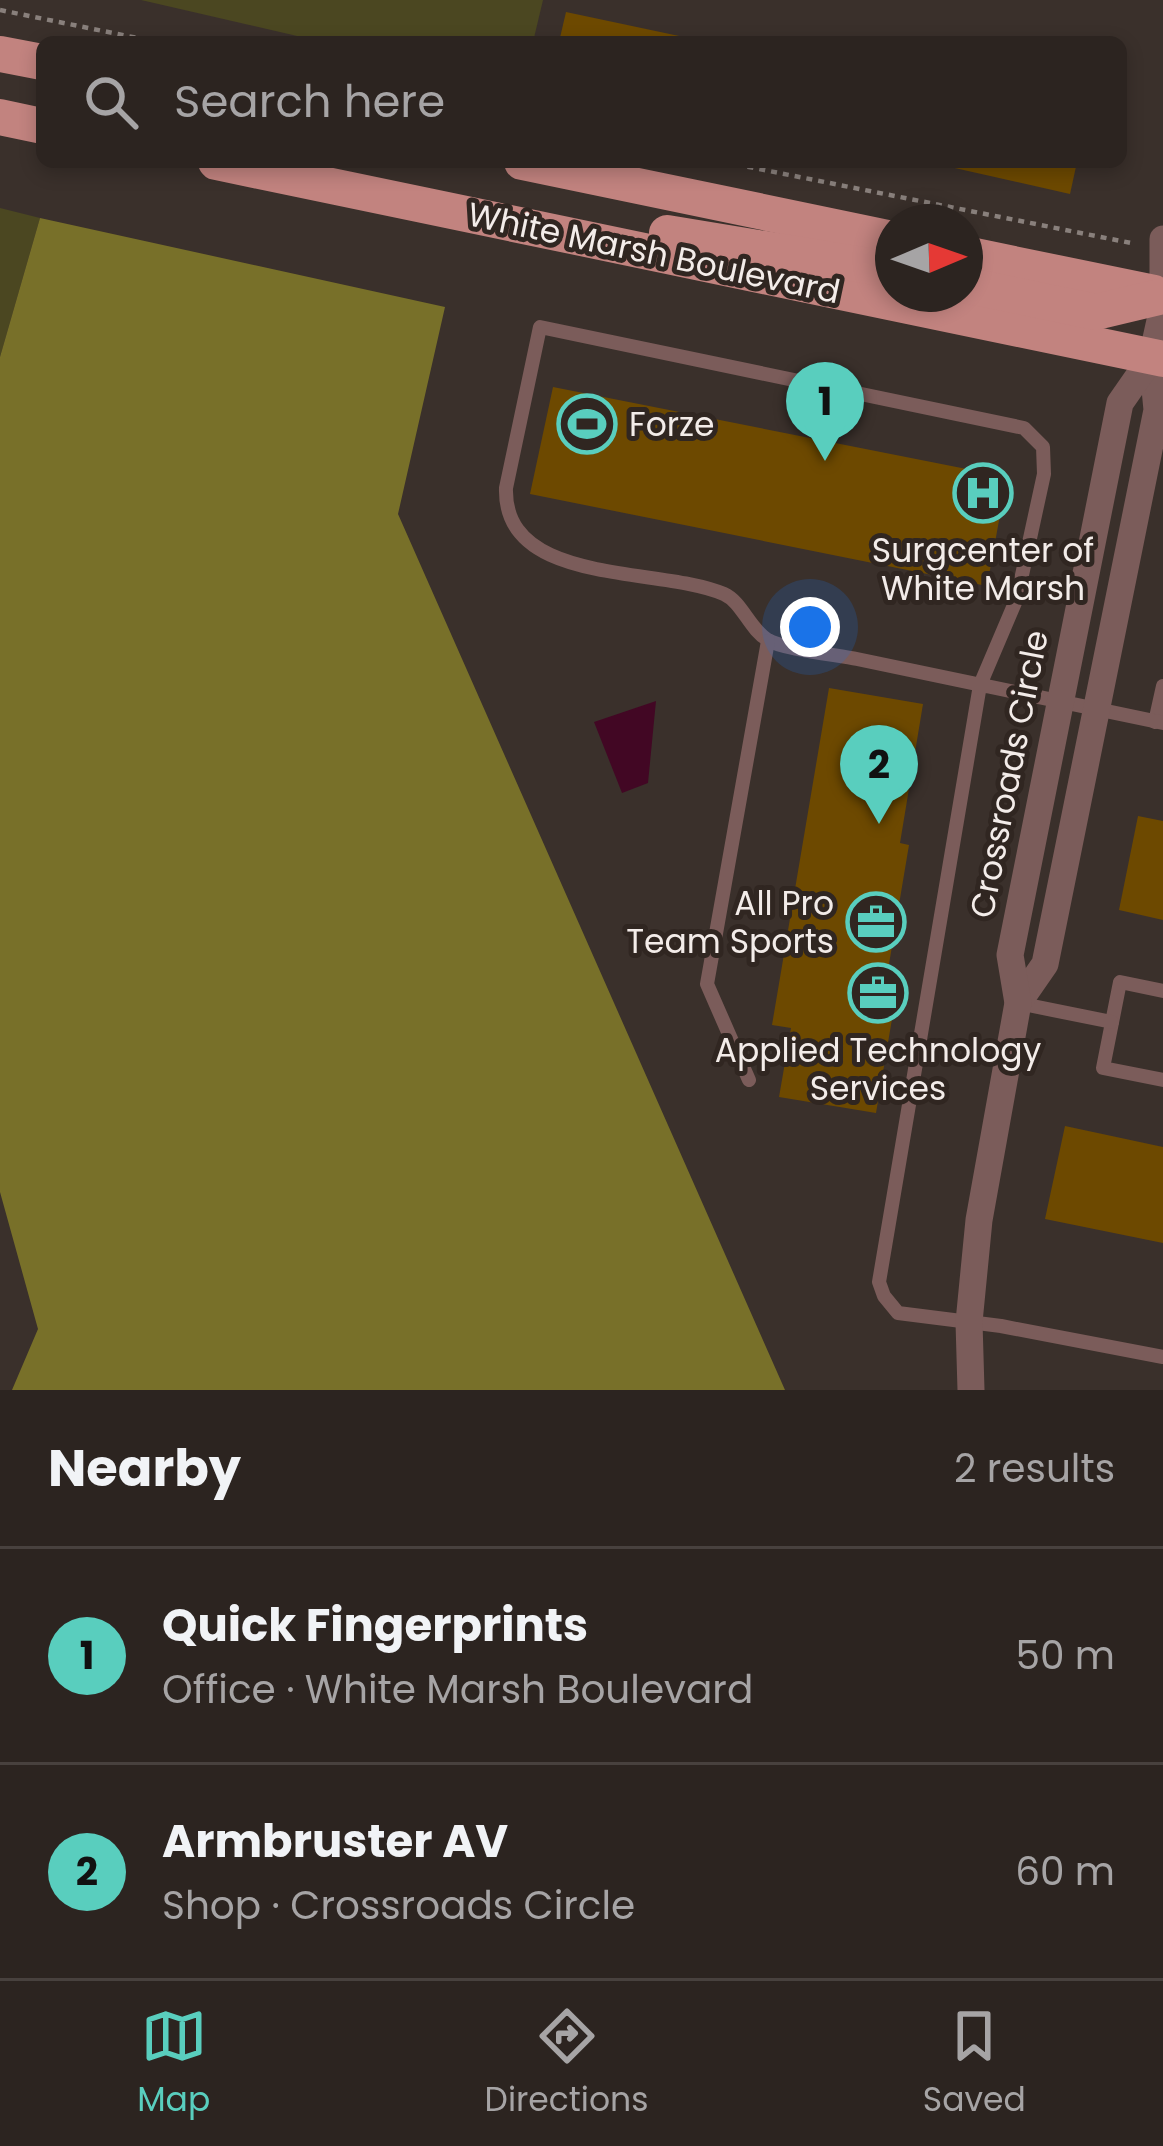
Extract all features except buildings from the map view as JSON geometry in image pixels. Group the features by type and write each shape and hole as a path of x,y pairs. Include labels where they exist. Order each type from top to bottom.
{"main road":[{"path":"0,54 36,61"},
{"path":"0,117 36,125"},
{"name":"White Marsh Boulevard","path":"245,168 1160,357"},
{"name":"White Marsh Boulevard","path":"551,168 875,235"},
{"path":"496,220 638,229 875,267"},
{"path":"983,258 1163,296"},
{"path":"983,289 1096,312 1163,296"}],"street":[{"path":"1163,239 1163,274"},
{"name":"Crossroads Circle","path":"1018,1003 1045,964 1157,410 1163,308"},
{"name":"Crossroads Circle","path":"971,1390 969,1322 988,1160 1018,1003 1010,955 1120,403 1160,357"}],"lane":[{"path":"1163,686 1159,723 1096,710 1060,702 980,685 768,640 726,595 546,556 511,524 505,507 540,327 1024,428 1043,447 1045,460 1017,598 980,685 879,1282 898,1313 1163,1357"},
{"path":"749,1080 707,984 768,640"},
{"path":"1163,991 1120,982 1103,1068 1163,1080"},
{"path":"1018,1003 1112,1022"}],"path":[{"path":"0,10 128,36"},
{"path":"754,168 1131,243"}],"shaded area":[{"path":"141,0 543,0 534,36 297,36"},
{"path":"0,208 40,218 0,357"},
{"path":"40,218 445,307 398,514 785,1390 12,1390 38,1329 0,1192 0,357"},
{"path":"656,701 648,783 622,793 594,722"}],"place":[{"name":"Forze","path":"587,424"},
{"name":"Quick Fingerprints","path":"825,461"},
{"name":"Surgcenter of White Marsh","path":"983,493"},
{"name":"Armbruster AV","path":"879,824"},
{"name":"All Pro Team Sports","path":"876,922"},
{"name":"Applied Technology Services","path":"878,993"}]}
